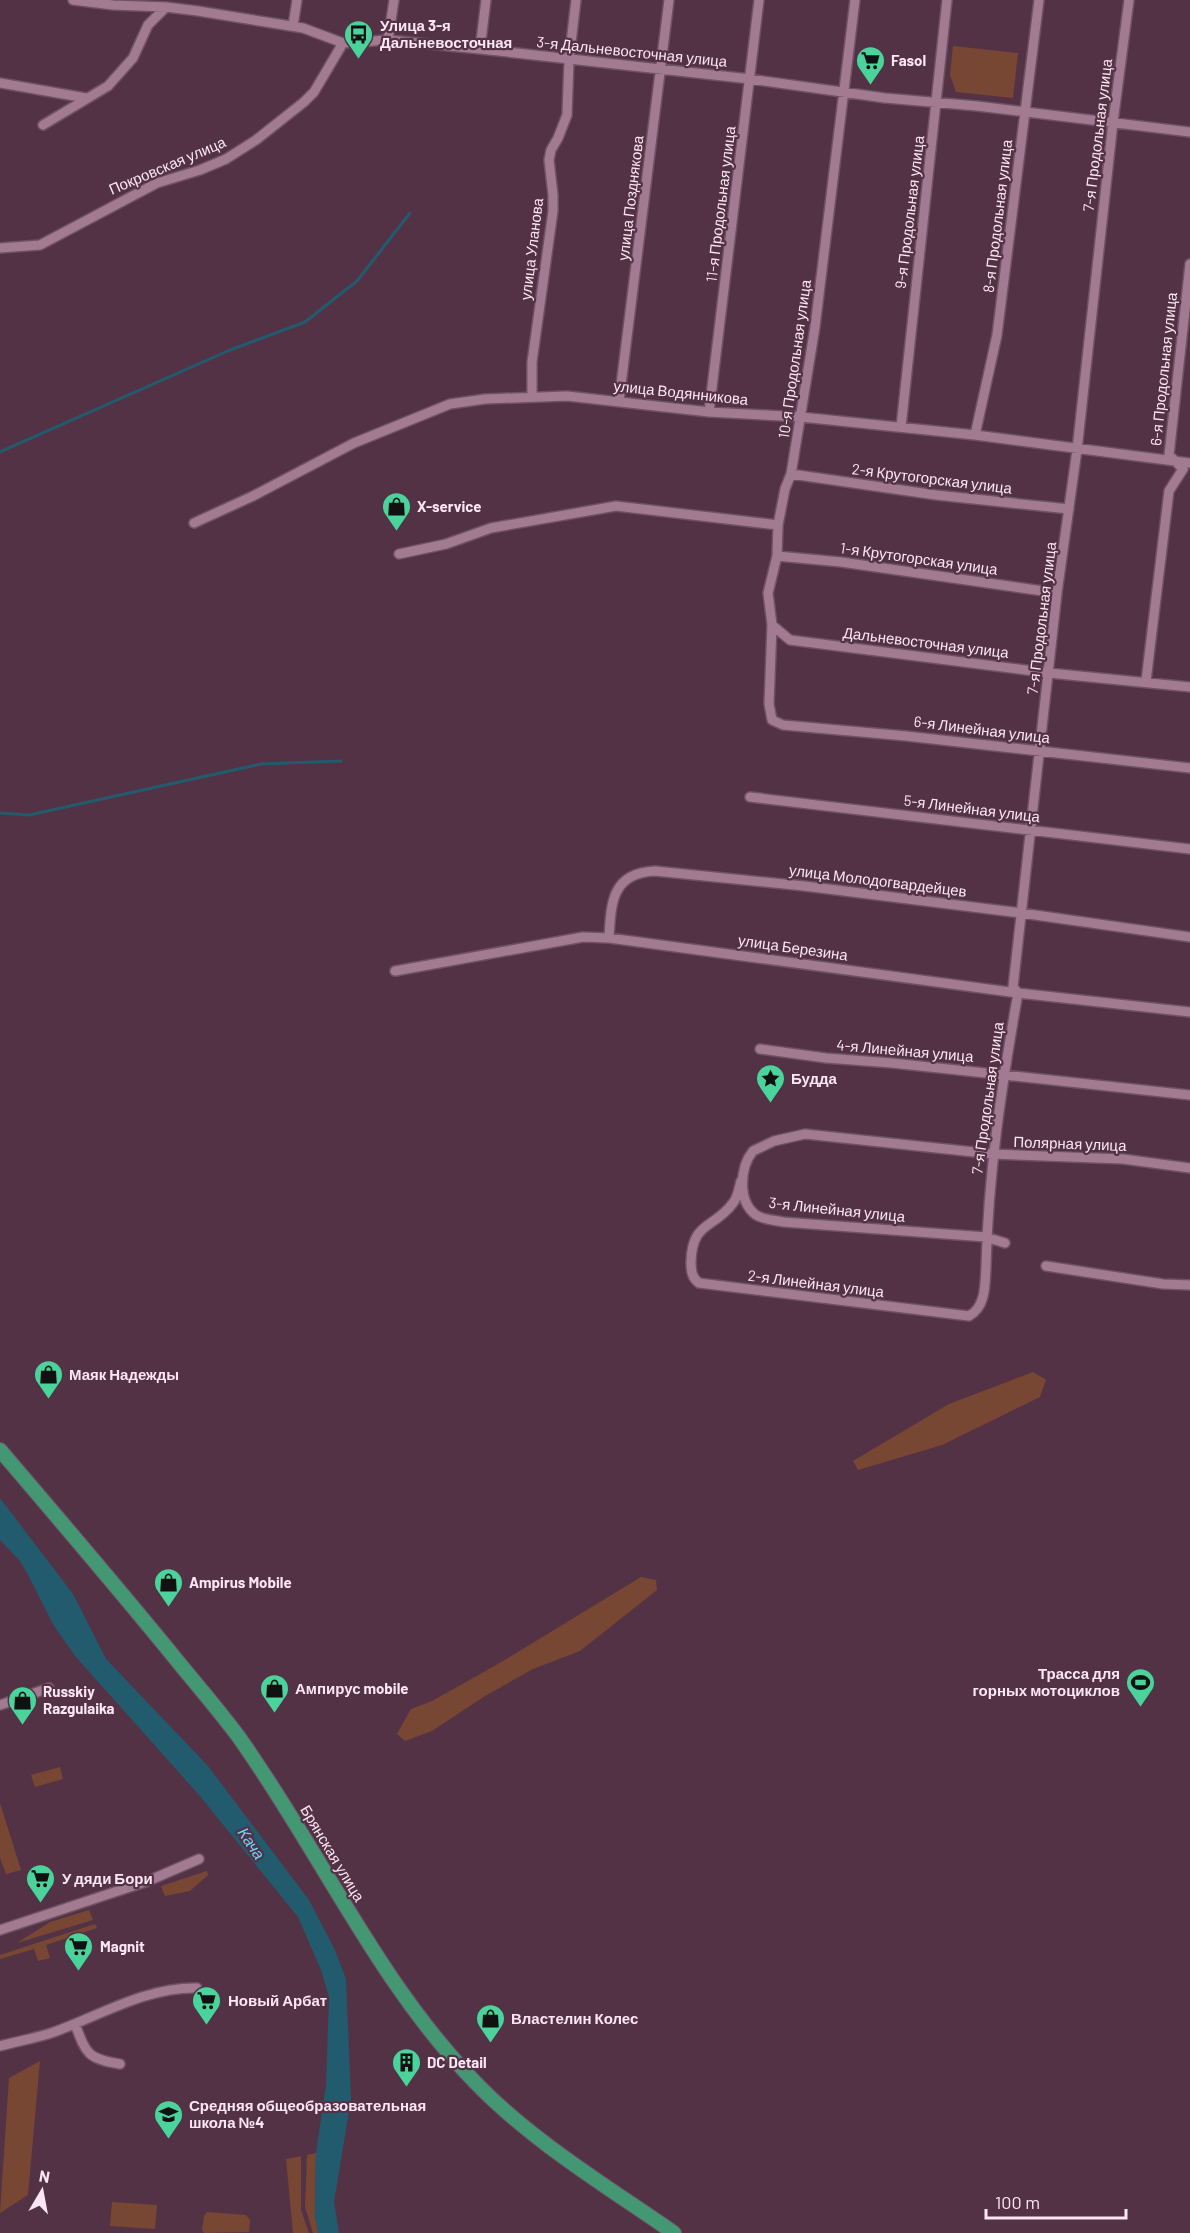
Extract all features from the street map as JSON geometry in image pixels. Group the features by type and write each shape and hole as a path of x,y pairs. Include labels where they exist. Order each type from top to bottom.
{"highway":[{"name":"Брянская улица","path":"0,1450 138,1612 236,1733 269,1780 367,1940 410,2004 448,2053 475,2083 510,2114 567,2159 674,2233"}],"street":[{"name":"3-я Дальневосточная улица","path":"73,0 166,6 293,26 343,43 388,40 480,49 1190,132"},
{"path":"198,11 200,0"},
{"path":"293,26 297,0"},
{"path":"388,40 394,0"},
{"path":"480,49 486,0"},
{"name":"улица Уланова","path":"532,397 532,362 553,211 549,160 551,150 567,115 569,60 576,0"},
{"name":"улица Позднякова","path":"620,401 669,0"},
{"name":"11-я Продольная улица","path":"710,412 759,0"},
{"name":"10-я Продольная улица","path":"772,720 769,704 772,625 768,593 777,556 778,525 785,489 791,474 815,327 855,0"},
{"name":"9-я Продольная улица","path":"901,427 947,0"},
{"name":"8-я Продольная улица","path":"975,435 997,335 1039,0"},
{"name":"7-я Продольная улица","path":"986,1237 993,1155 1018,993 1013,987 1021,913 1057,593 1077,450 1113,122 1129,0"},
{"path":"43,125 116,78 136,53 148,25 166,6"},
{"name":"Покровская улица","path":"0,248 40,245 157,183 200,170 226,159 256,140 304,102 314,92 343,43"},
{"path":"0,82 86,98"},
{"name":"6-я Продольная улица","path":"1146,681 1169,491 1183,469 1169,455 1190,264"},
{"name":"улица Водянникова","path":"194,523 253,496 354,443 450,404 471,400 567,396 710,412 801,417 901,427 1190,463"},
{"name":"2-я Крутогорская улица","path":"791,474 936,495 1069,509"},
{"path":"399,554 446,544 491,528 616,506 778,525"},
{"name":"1-я Крутогорская улица","path":"777,556 841,562 1057,593"},
{"name":"Дальневосточная улица","path":"772,625 790,640 1049,673 1190,687"},
{"name":"6-я Линейная улица","path":"772,720 783,724 1190,768"},
{"name":"5-я Линейная улица","path":"750,797 1190,849"},
{"name":"улица Молодогвардейцев","path":"609,938 612,902 618,887 628,878 641,872 655,871 804,886 1021,913 1190,938"},
{"name":"улица Березина","path":"394,971 583,937 609,938 1018,993 1190,1012"},
{"name":"4-я Линейная улица","path":"760,1049 826,1058 1004,1074 1190,1095"},
{"name":"Полярная улица","path":"741,1181 753,1151 774,1141 805,1134 993,1155 1123,1159 1190,1167"},
{"name":"3-я Линейная улица","path":"741,1181 747,1205 758,1216 765,1218 783,1222 986,1237 1005,1243"},
{"name":"2-я Линейная улица","path":"741,1181 738,1195 731,1206 694,1239 691,1268 693,1276 699,1283 969,1316 978,1308 983,1298 986,1237"},
{"path":"1046,1266 1163,1284 1190,1285"},
{"path":"0,1705 49,1688"},
{"path":"0,1930 148,1881 199,1859"},
{"path":"0,2046 75,2024 126,2001 183,1988 197,1988"},
{"path":"75,2024 85,2050 99,2061 120,2064"}],"shaded area":[{"path":"953,46 1018,53 1013,98 956,92 950,75"},
{"path":"1033,1372 1046,1380 1040,1397 942,1445 858,1470 853,1461 949,1404"},
{"path":"641,1577 656,1580 657,1590 580,1651 533,1669 485,1696 432,1731 405,1741 397,1734 411,1709 432,1701 498,1664"},
{"path":"60,1767 63,1779 35,1787 31,1775"},
{"path":"0,1803 21,1870 6,1874 0,1858"},
{"path":"207,1871 208,1875 190,1891 165,1896 161,1886"},
{"path":"89,1910 93,1920 17,1943 50,1922"},
{"path":"95,1924 97,1928 46,1945 50,1958 38,1961 34,1949 0,1959 0,1955"},
{"path":"40,2061 28,2195 0,2213 9,2078"},
{"path":"316,2153 315,2215 318,2233 313,2233 305,2207 307,2155"},
{"path":"301,2156 301,2210 309,2233 293,2233 286,2159"},
{"path":"112,2202 157,2205 155,2229 110,2226"},
{"path":"207,2212 246,2215 250,2220 249,2232 204,2233 202,2230 204,2216"}],"water":[{"name":"Кача","path":"0,1498 73,1594 106,1659 208,1766 309,1900 335,1950 346,1979 351,2099 334,2202 339,2233 318,2233 315,2215 316,2153 326,2085 329,1997 321,1970 298,1917 199,1795 76,1657 54,1626 20,1561 0,1540"}],"waterway":[{"path":"0,452 230,350 305,322 357,281 410,213"},
{"path":"0,813 29,815 261,764 341,761"}],"place":[{"name":"Улица 3-я Дальневосточная","path":"359,60"},
{"name":"Fasol","path":"870,86"},
{"name":"X-service","path":"396,532"},
{"name":"Будда","path":"770,1104"},
{"name":"Маяк Надежды","path":"48,1400"},
{"name":"Ampirus Mobile","path":"168,1608"},
{"name":"Трасса для горных мотоциклов","path":"1141,1708"},
{"name":"Ампирус mobile","path":"274,1714"},
{"name":"Russkiy Razgulaika","path":"22,1726"},
{"name":"У дяди Бори","path":"41,1904"},
{"name":"Magnit","path":"79,1972"},
{"name":"Новый Арбат","path":"207,2026"},
{"name":"Властелин Колес","path":"490,2044"},
{"name":"DC Detail","path":"406,2088"},
{"name":"Средняя общеобразовательная школа №4","path":"168,2140"}]}
